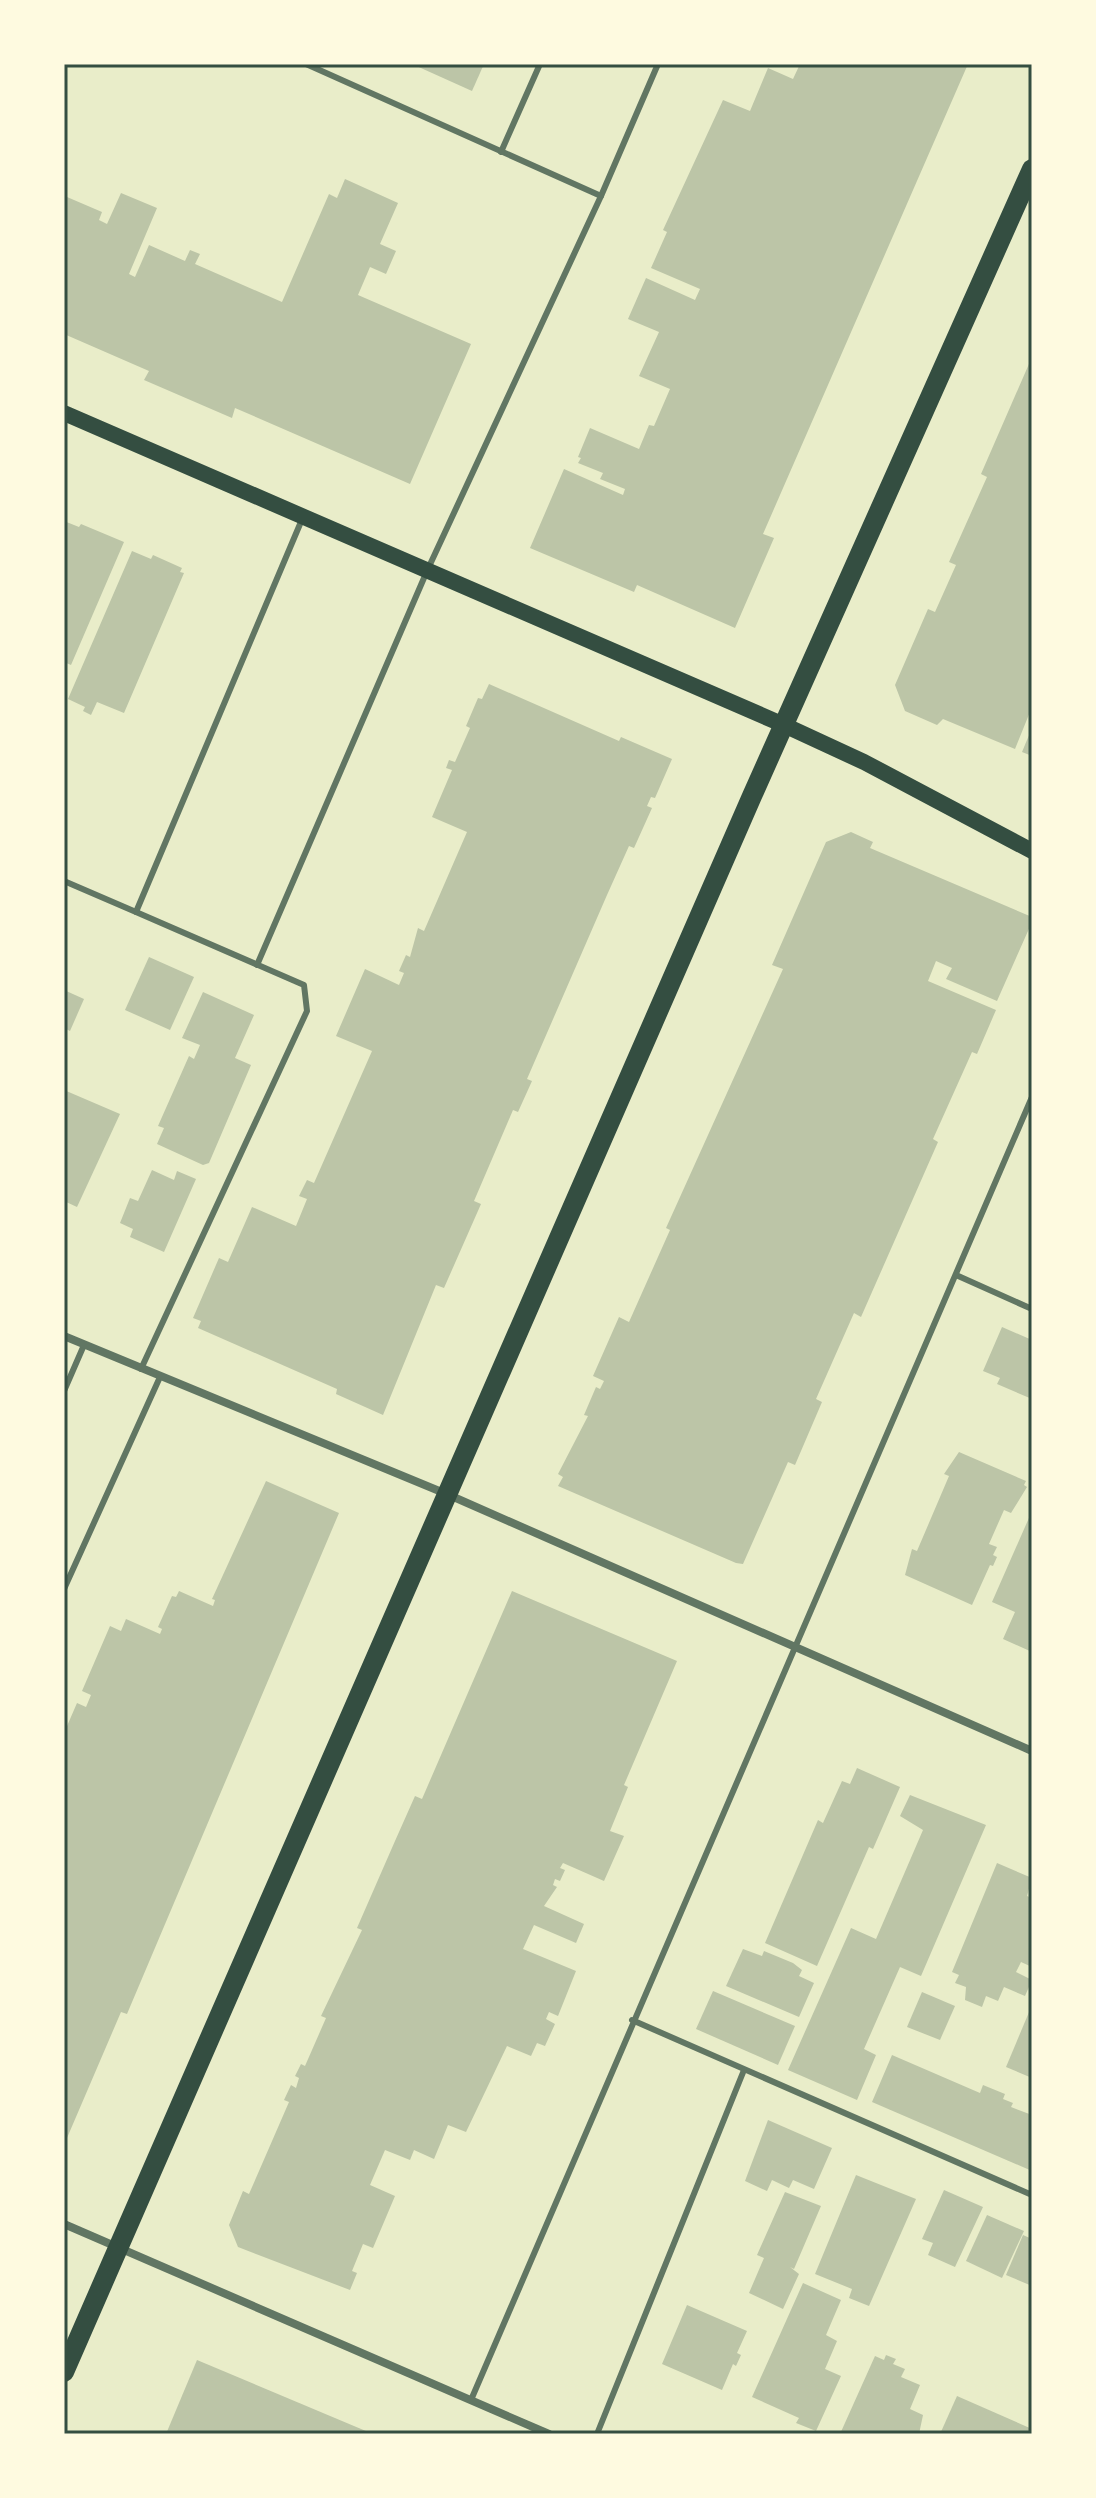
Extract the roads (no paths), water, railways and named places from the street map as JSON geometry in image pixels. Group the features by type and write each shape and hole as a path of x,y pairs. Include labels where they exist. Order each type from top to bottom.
{"main road":[{"path":"65,2365 784,725 1032,169"},
{"path":"64,413 784,725 864,762 1032,851"}],"street":[{"path":"64,1336 449,1495 1032,1751"},
{"path":"64,2224 549,2434"}],"lane":[{"path":"306,64 601,196"},
{"path":"501,152 540,64"},
{"path":"257,965 427,571 601,196 658,64"},
{"path":"136,912 303,517"},
{"path":"64,881 304,985 307,1011 141,1369"},
{"path":"471,2400 1032,1097"},
{"path":"956,1275 1032,1309"},
{"path":"64,1391 84,1345"},
{"path":"64,1589 160,1377"},
{"path":"632,2020 1032,2195"},
{"path":"597,2434 744,2070"}]}
